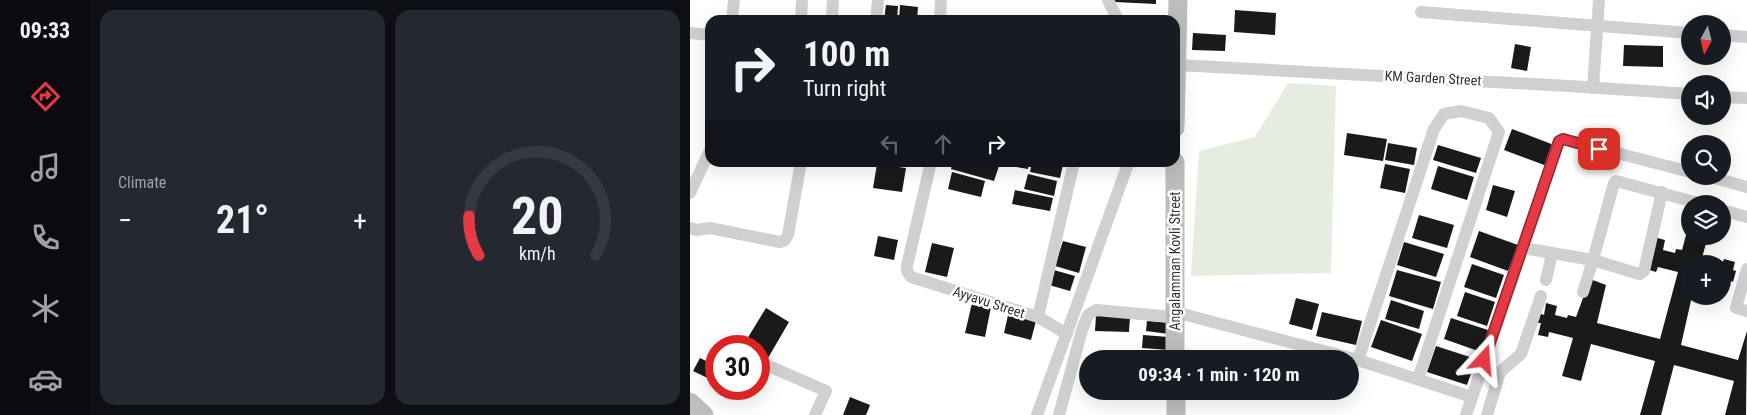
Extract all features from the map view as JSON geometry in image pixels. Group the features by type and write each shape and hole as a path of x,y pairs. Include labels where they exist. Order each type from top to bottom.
{"street":[{"path":"732,15 734,0"},
{"path":"801,15 802,0"},
{"path":"832,15 833,0"},
{"path":"876,15 878,0"},
{"path":"940,15 941,0"},
{"path":"1108,0 1116,15"},
{"path":"1178,0 1178,15"},
{"path":"1593,88 1599,0"},
{"path":"1421,12 1681,32"},
{"path":"690,33 705,34"},
{"path":"1731,36 1747,37"},
{"name":"KM Garden Street","path":"1180,65 1681,93"},
{"path":"1731,97 1747,98"},
{"path":"1359,357 1434,129 1444,114 1461,111 1489,118 1499,132 1418,379"},
{"path":"1466,415 1559,141 1563,139 1681,170"},
{"path":"690,193 705,161"},
{"path":"690,228 696,230 710,228 780,242 784,241 788,236 800,167"},
{"name":"Ayyavu Street","path":"930,167 907,266 909,275 1038,317 1067,334"},
{"path":"1038,317 1073,167"},
{"path":"1037,415 1127,167"},
{"name":"Angalamman Kovli Street","path":"1175,167 1175,350"},
{"path":"1583,292 1614,183 1620,181 1681,198"},
{"path":"1731,183 1747,187"},
{"path":"1522,248 1593,260 1640,274 1644,271 1662,192"},
{"path":"1731,213 1747,217"},
{"path":"1546,280 1552,254"},
{"path":"1747,269 1736,308 1747,311"},
{"path":"1487,415 1500,372 1521,354 1541,296"},
{"path":"1059,415 1082,330 1088,315 1096,310 1175,314 1318,350"},
{"path":"1359,360 1472,397"},
{"path":"770,366 826,390 815,415"},
{"path":"1176,400 1176,415"},
{"path":"690,402 704,415"}],"shaded area":[{"path":"1288,83 1336,86 1331,273 1191,276 1199,151 1255,137"}],"building":[{"path":"1115,0 1156,0 1156,4 1115,2"},
{"path":"886,5 898,6 897,15 885,15"},
{"path":"900,5 918,7 917,15 899,15"},
{"path":"1235,10 1276,13 1275,35 1234,32"},
{"path":"1193,33 1226,35 1225,51 1192,50"},
{"path":"1515,44 1531,47 1527,71 1511,68"},
{"path":"1624,45 1663,46 1663,67 1623,66"},
{"path":"1512,129 1554,145 1547,166 1504,150"},
{"path":"1347,133 1387,139 1383,161 1344,155"},
{"path":"1388,143 1417,148 1414,165 1385,160"},
{"path":"1438,145 1481,158 1476,173 1433,160"},
{"path":"1385,164 1410,169 1405,193 1380,188"},
{"path":"1438,166 1474,177 1467,200 1431,189"},
{"path":"876,167 906,168 902,192 873,188"},
{"path":"951,167 999,167 994,181 951,169"},
{"path":"1031,167 1063,167 1060,178 1030,172"},
{"path":"952,172 985,181 981,197 948,189"},
{"path":"1028,174 1057,181 1054,196 1024,189"},
{"path":"1493,185 1515,191 1507,217 1486,210"},
{"path":"1015,190 1053,198 1050,211 1012,204"},
{"path":"1419,215 1454,225 1447,248 1412,238"},
{"path":"1479,231 1518,245 1508,271 1470,257"},
{"path":"878,236 898,240 894,260 874,256"},
{"path":"1654,237 1665,240 1663,250 1675,253 1676,249 1682,250 1683,245 1706,245 1703,255 1681,255 1681,305 1690,305 1681,345 1738,360 1747,331 1746,415 1725,415 1734,381 1674,365 1661,415 1640,415 1655,361 1591,344 1581,381 1562,376 1573,338 1549,332 1548,337 1538,335 1541,323 1537,323 1539,313 1544,315 1546,303 1557,306 1555,315 1567,318 1568,315 1576,317 1590,279 1606,285 1597,323 1660,339 1678,272 1658,267 1656,272 1646,269"},
{"path":"1063,241 1086,247 1079,273 1055,266"},
{"path":"1404,242 1444,254 1436,277 1397,265"},
{"path":"932,243 954,248 947,277 925,272"},
{"path":"1731,261 1735,262 1733,270 1736,271 1733,282 1731,281"},
{"path":"1472,264 1504,275 1496,298 1464,287"},
{"path":"1054,270 1075,276 1070,291 1049,285"},
{"path":"1397,270 1441,282 1433,309 1389,296"},
{"path":"1465,292 1495,302 1487,326 1457,316"},
{"path":"1296,298 1319,304 1312,330 1289,324"},
{"path":"1391,300 1424,311 1419,329 1385,319"},
{"path":"972,303 991,307 985,337 965,333"},
{"path":"766,308 789,322 770,355 770,335 750,335"},
{"path":"1322,312 1362,321 1356,345 1316,336"},
{"path":"1008,315 1036,321 1031,340 1004,333"},
{"path":"1096,315 1130,317 1129,332 1095,331"},
{"path":"1451,318 1488,330 1481,352 1444,339"},
{"path":"1381,320 1422,334 1412,361 1371,347"},
{"path":"1147,321 1170,323 1169,334 1146,331"},
{"path":"1143,335 1169,337 1168,350 1142,348"},
{"path":"1436,346 1476,359 1467,385 1427,372"},
{"path":"700,358 705,360 705,377 693,371"},
{"path":"850,397 870,405 866,415 843,415"}],"route":[{"path":"1484,360 1559,141 1563,139 1599,149"}]}
